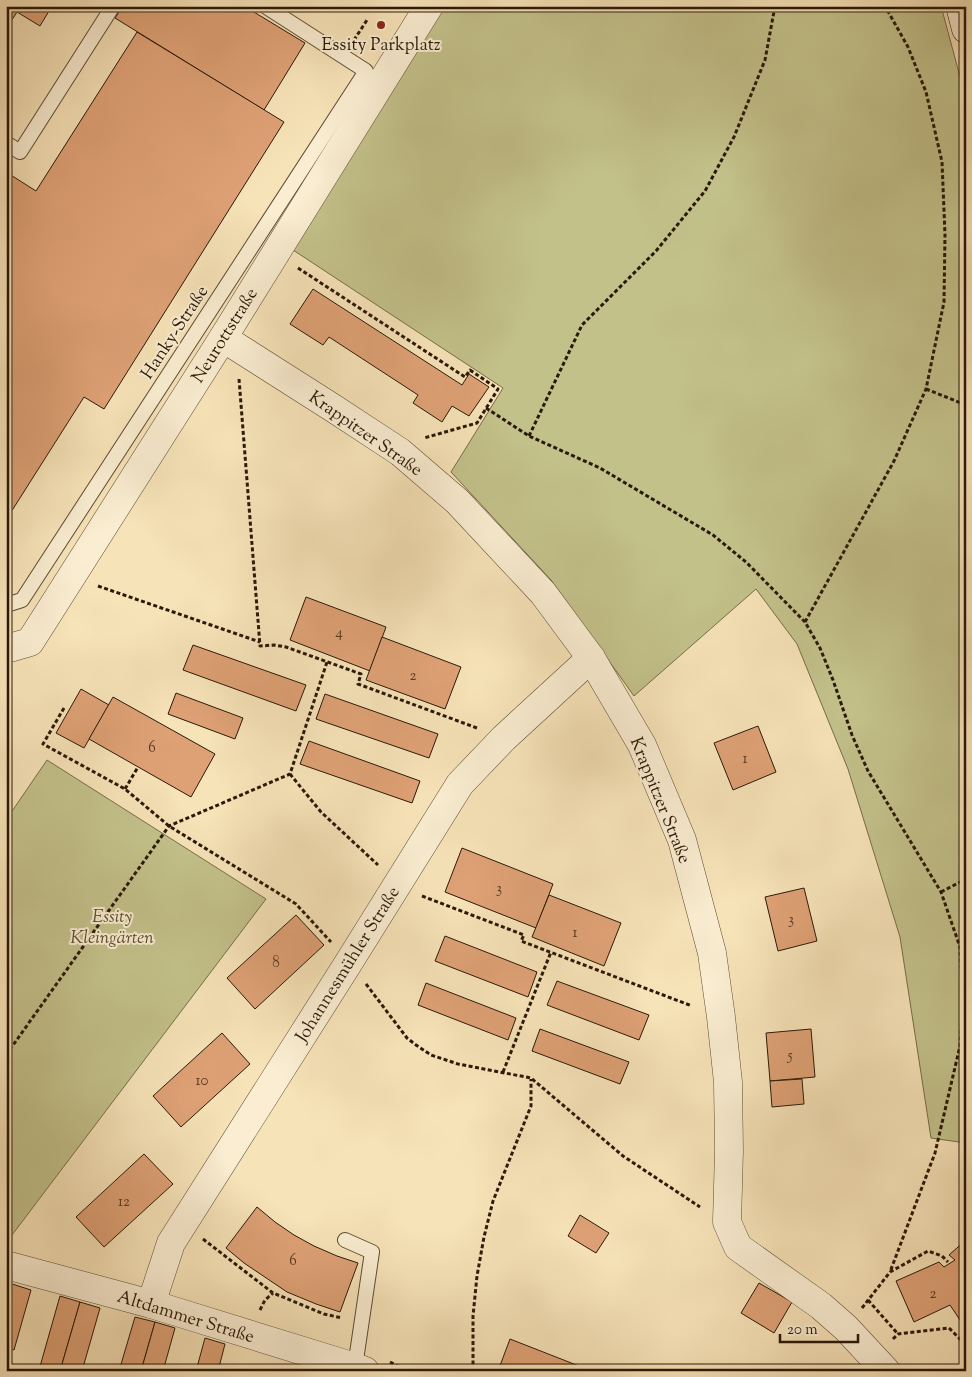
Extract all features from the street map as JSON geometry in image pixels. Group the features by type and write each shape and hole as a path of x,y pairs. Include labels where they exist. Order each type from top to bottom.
{"street":[{"name":"Neurottstraße","path":"6,649 30,642 71,577 229,343 429,6"},
{"path":"960,6 966,29"},
{"name":"Krappitzer Straße","path":"229,343 400,452 457,501 543,593 591,658 642,745 682,840 712,953 728,1082 727,1222 738,1247 821,1306 846,1328 879,1364"},
{"name":"Johannesmühler Straße","path":"151,1304 170,1243 460,784 504,738 591,658"},
{"name":"Altdammer Straße","path":"6,1264 151,1304 360,1369"}],"lane":[{"path":"6,143 20,152 113,6"},
{"name":"Hanky-Straße","path":"6,604 22,600 366,71 265,6"},
{"path":"345,1240 372,1252 362,1322 360,1369"}],"path":[{"path":"529,436 582,325 656,251 705,192 734,137 765,60 775,6"},
{"path":"806,622 894,461 926,388 944,302 945,235 942,162 926,92 908,47 885,6"},
{"path":"360,30 367,20"},
{"path":"298,268 465,377 470,370 498,389 477,423 411,442 400,452"},
{"path":"229,343 260,646 274,645 286,647 361,674 358,684 504,738"},
{"path":"926,388 966,405"},
{"path":"486,408 529,436 600,468 713,535 746,562 806,622 820,648 852,735 868,771 942,892 960,947 963,1004 960,1046 935,1153 890,1272 846,1328"},
{"path":"71,577 260,642"},
{"path":"6,1055 169,826 290,774 327,662"},
{"path":"125,788 138,767"},
{"path":"290,774 321,812 397,885 524,935 522,941 721,1017"},
{"path":"942,892 966,880"},
{"path":"503,1072 551,952"},
{"path":"473,1371 473,1316 484,1237 493,1201 531,1106 531,1078"},
{"path":"183,1223 273,1293 324,1314 362,1322"},
{"path":"890,1272 928,1251 942,1256 948,1262"},
{"path":"868,1300 898,1334"},
{"path":"898,1334 949,1328 966,1345"},
{"path":"879,1364 898,1334"}],"green space":[{"path":"443,6 941,6 966,99 966,1143 931,1138 900,937 848,769 797,644 756,589 634,696 551,580 451,472 503,388 290,248"},
{"name":"Essity Kleingärten","path":"47,760 266,899 6,1243 6,820"}],"building":[{"path":"6,6 52,6 40,26 17,12 6,29"},
{"path":"123,6 244,6 305,43 264,110 115,18"},
{"path":"137,32 284,122 104,409 84,397 6,520 6,172 36,191"},
{"path":"313,289 462,385 469,374 489,387 469,416 452,406 442,422 413,403 418,395 329,337 323,345 290,324"},
{"path":"306,597 386,627 370,671 290,640"},
{"path":"382,637 461,667 445,709 366,680"},
{"path":"193,645 306,685 296,711 183,670"},
{"path":"81,689 109,705 84,748 56,733"},
{"path":"176,693 243,718 235,739 168,714"},
{"path":"325,694 438,734 429,758 316,719"},
{"path":"113,697 215,754 191,797 89,739"},
{"path":"758,726 776,772 733,790 714,743"},
{"path":"309,741 420,781 412,803 300,764"},
{"path":"462,848 553,884 536,928 445,892"},
{"path":"804,888 817,941 778,951 765,897"},
{"path":"549,895 621,923 604,966 532,937"},
{"path":"296,915 324,945 255,1009 227,978"},
{"path":"445,936 537,972 528,997 435,961"},
{"path":"557,981 649,1015 639,1040 547,1005"},
{"path":"426,983 516,1018 508,1040 418,1005"},
{"path":"540,1029 629,1062 620,1084 532,1051"},
{"path":"811,1029 815,1077 770,1081 766,1033"},
{"path":"222,1033 250,1064 181,1127 153,1096"},
{"path":"802,1079 804,1104 772,1107 770,1081"},
{"path":"144,1154 173,1184 104,1247 76,1217"},
{"path":"257,1207 294,1235 314,1246 358,1263 340,1312 287,1292 244,1263 226,1248"},
{"path":"580,1215 609,1233 596,1253 568,1236"},
{"path":"966,1240 966,1329 950,1305 914,1322 896,1281 939,1262 944,1267 955,1260 949,1255"},
{"path":"9,1283 31,1290 14,1350 6,1347 6,1295"},
{"path":"759,1283 792,1302 774,1333 741,1313"},
{"path":"60,1296 80,1302 60,1371 42,1371 39,1370"},
{"path":"80,1302 100,1308 82,1371 60,1371"},
{"path":"135,1317 155,1322 141,1371 119,1371"},
{"path":"155,1322 175,1328 163,1371 141,1371"},
{"path":"205,1338 225,1344 218,1371 196,1371"},
{"path":"510,1339 579,1366 577,1371 498,1371"}],"place":[{"name":"Essity Parkplatz","path":"381,25"}]}
